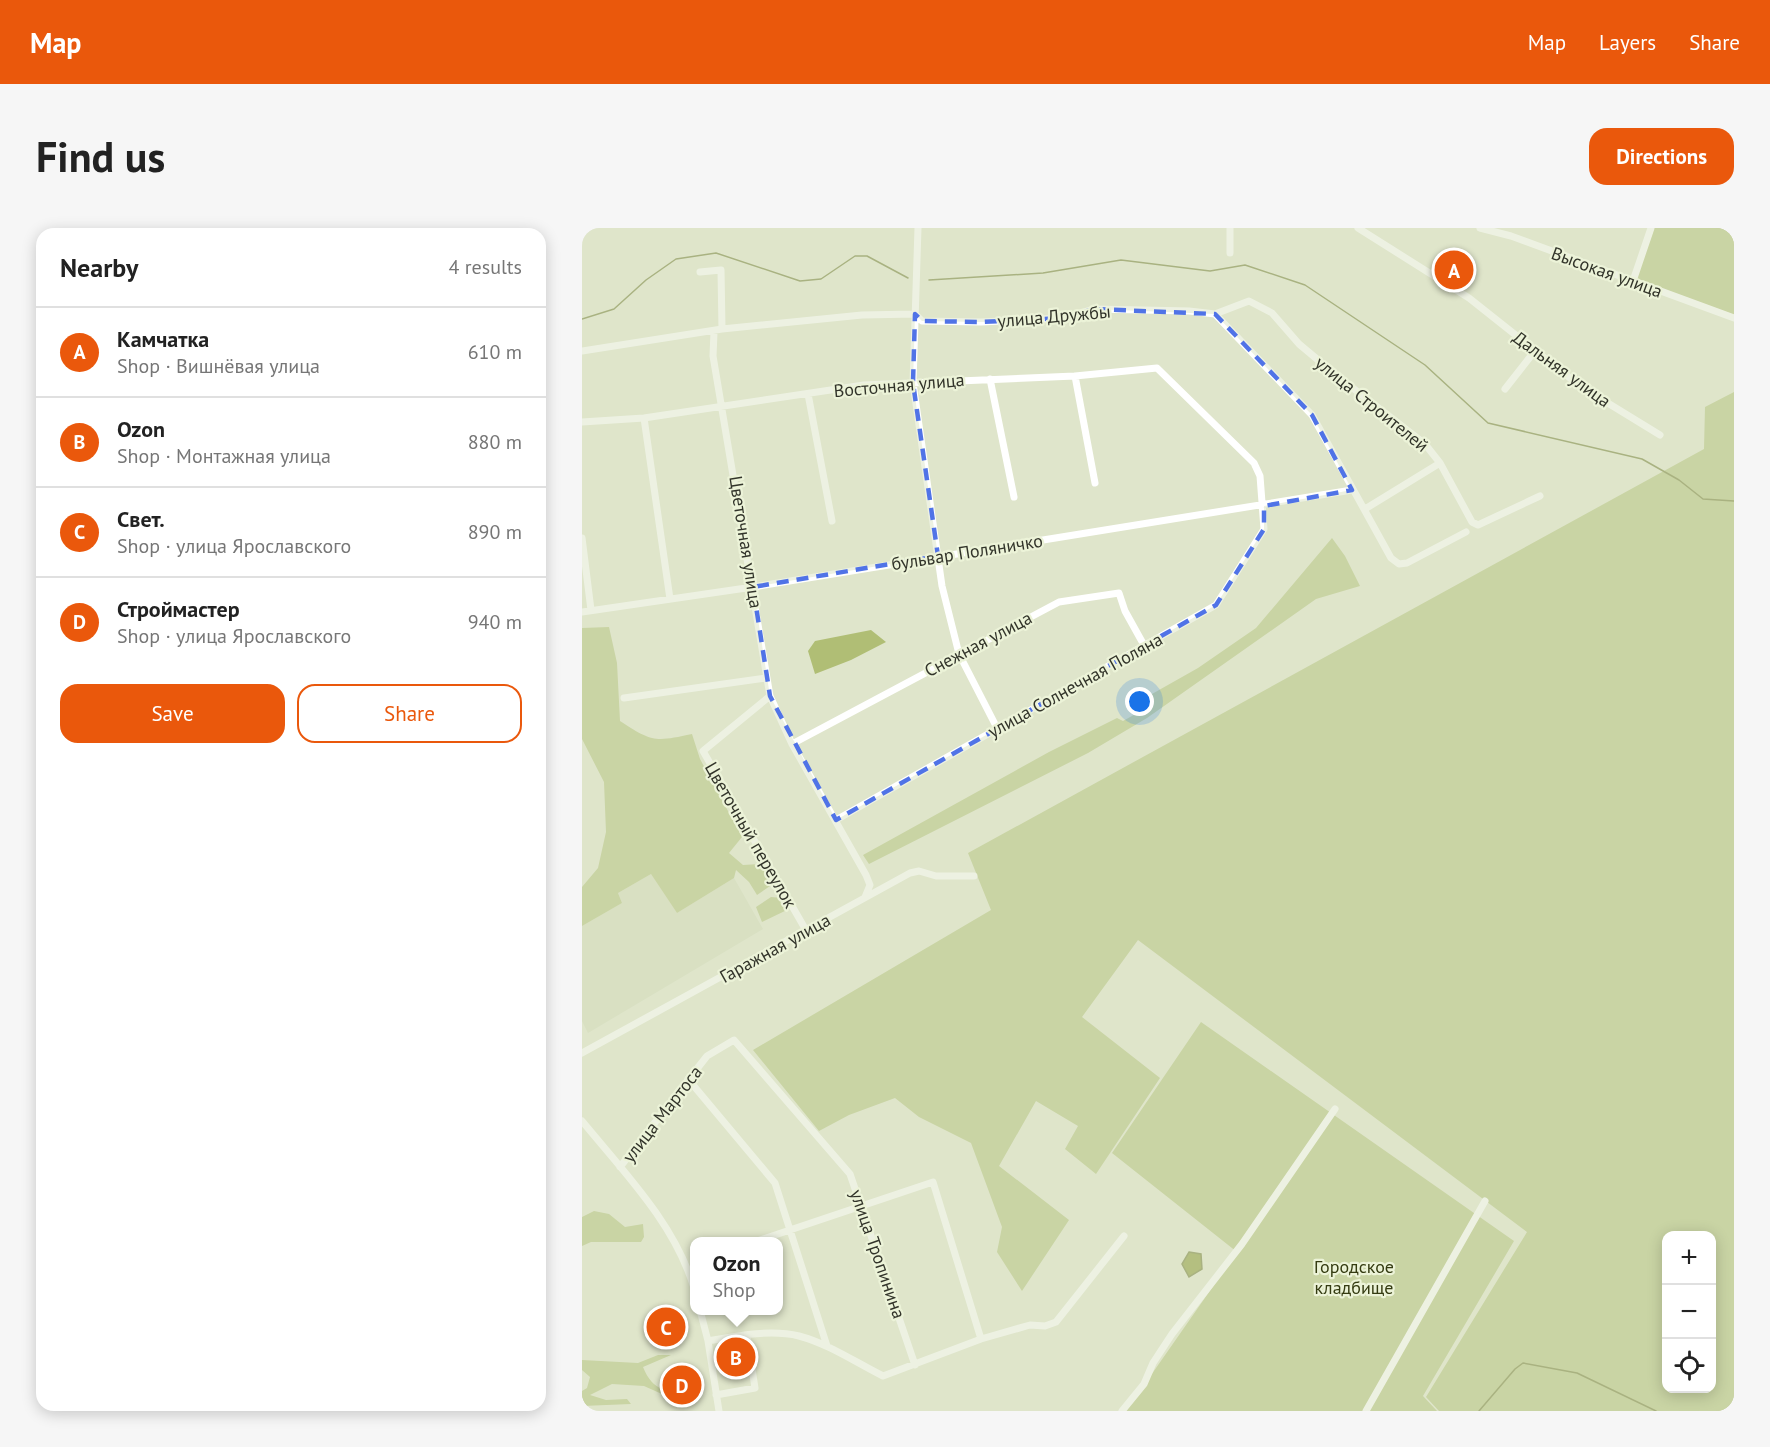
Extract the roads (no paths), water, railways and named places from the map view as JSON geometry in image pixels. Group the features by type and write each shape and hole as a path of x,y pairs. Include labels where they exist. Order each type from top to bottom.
{"street":[{"path":"918,228 913,383 942,586 959,654 997,728"},
{"path":"1230,228 1230,254"},
{"name":"Дальняя улица","path":"1358,228 1468,298 1580,386 1660,435"},
{"name":"Высокая улица","path":"1480,228 1510,232 1734,318"},
{"path":"1633,281 1651,228"},
{"name":"Цветочная улица","path":"700,272 721,270 718,331 713,356 724,406 770,696 792,744 870,885 865,897"},
{"name":"улица Строителей","path":"1215,314 1249,301 1272,313 1299,344 1425,444 1440,463 1472,522 1484,525 1540,496"},
{"name":"улица Дружбы","path":"582,351 718,331 862,315 915,314 922,321 981,322 1063,318 1094,309 1189,311 1215,314"},
{"path":"1215,314 1312,415 1391,558 1400,564 1407,563 1466,532"},
{"path":"1505,389 1534,352"},
{"name":"Восточная улица","path":"582,422 644,418 864,385 1075,376 1157,369 1254,463 1260,476 1264,506"},
{"path":"1075,376 1095,483"},
{"name":"Восточная улица","path":"990,379 1014,497"},
{"name":"Восточная улица","path":"808,394 832,521"},
{"path":"644,418 670,599"},
{"path":"1365,509 1440,463"},
{"name":"бульвар Поляничко","path":"582,612 753,587 1352,490"},
{"name":"улица Солнечная Поляна","path":"836,820 1216,605 1264,529 1264,506"},
{"path":"582,538 591,610"},
{"name":"Снежная улица","path":"792,744 1059,602 1119,593 1145,647"},
{"path":"624,698 766,678"},
{"name":"Цветочный переулок","path":"770,696 703,751 807,932"},
{"name":"Гаражная улица","path":"582,1053 807,932 910,873 919,871 936,876 974,876"},
{"name":"улица Мартоса","path":"620,1167 707,1056 734,1040"},
{"name":"улица Тропинина","path":"734,1040 850,1174 863,1205 915,1365"},
{"path":"688,1079 775,1183 791,1228 826,1346"},
{"path":"1122,1411 1144,1384 1153,1363 1172,1334 1242,1244 1335,1109"},
{"path":"582,1121 658,1216 686,1265 690,1276"},
{"path":"767,1237 933,1182 981,1339"},
{"path":"1366,1411 1485,1201"},
{"path":"708,1341 739,1335 798,1336 826,1346 883,1376 981,1339 1030,1325 1045,1326 1056,1322 1124,1236"},
{"path":"686,1265 690,1264"},
{"path":"701,1315 708,1341 719,1411"},
{"path":"716,1395 755,1388 747,1337 739,1335"}],"waterway":[{"path":"582,319 614,309 646,280 676,259 716,253 800,281 821,279 855,256 867,256 908,278"},
{"path":"929,280 1043,273 1121,260 1210,271 1245,265 1305,285 1425,365 1488,423 1642,459 1679,480 1703,499 1734,501"},
{"path":"1479,1411 1515,1369 1523,1363 1577,1373 1656,1411"}],"place":[{"name":"Камчатка","path":"1454,270"},
{"name":"Свет.","path":"666,1327"},
{"name":"Ozon","path":"736,1357"},
{"name":"Строймастер","path":"682,1385"}],"park label":[{"name":"Городское кладбище","path":"1354,1276"}]}
